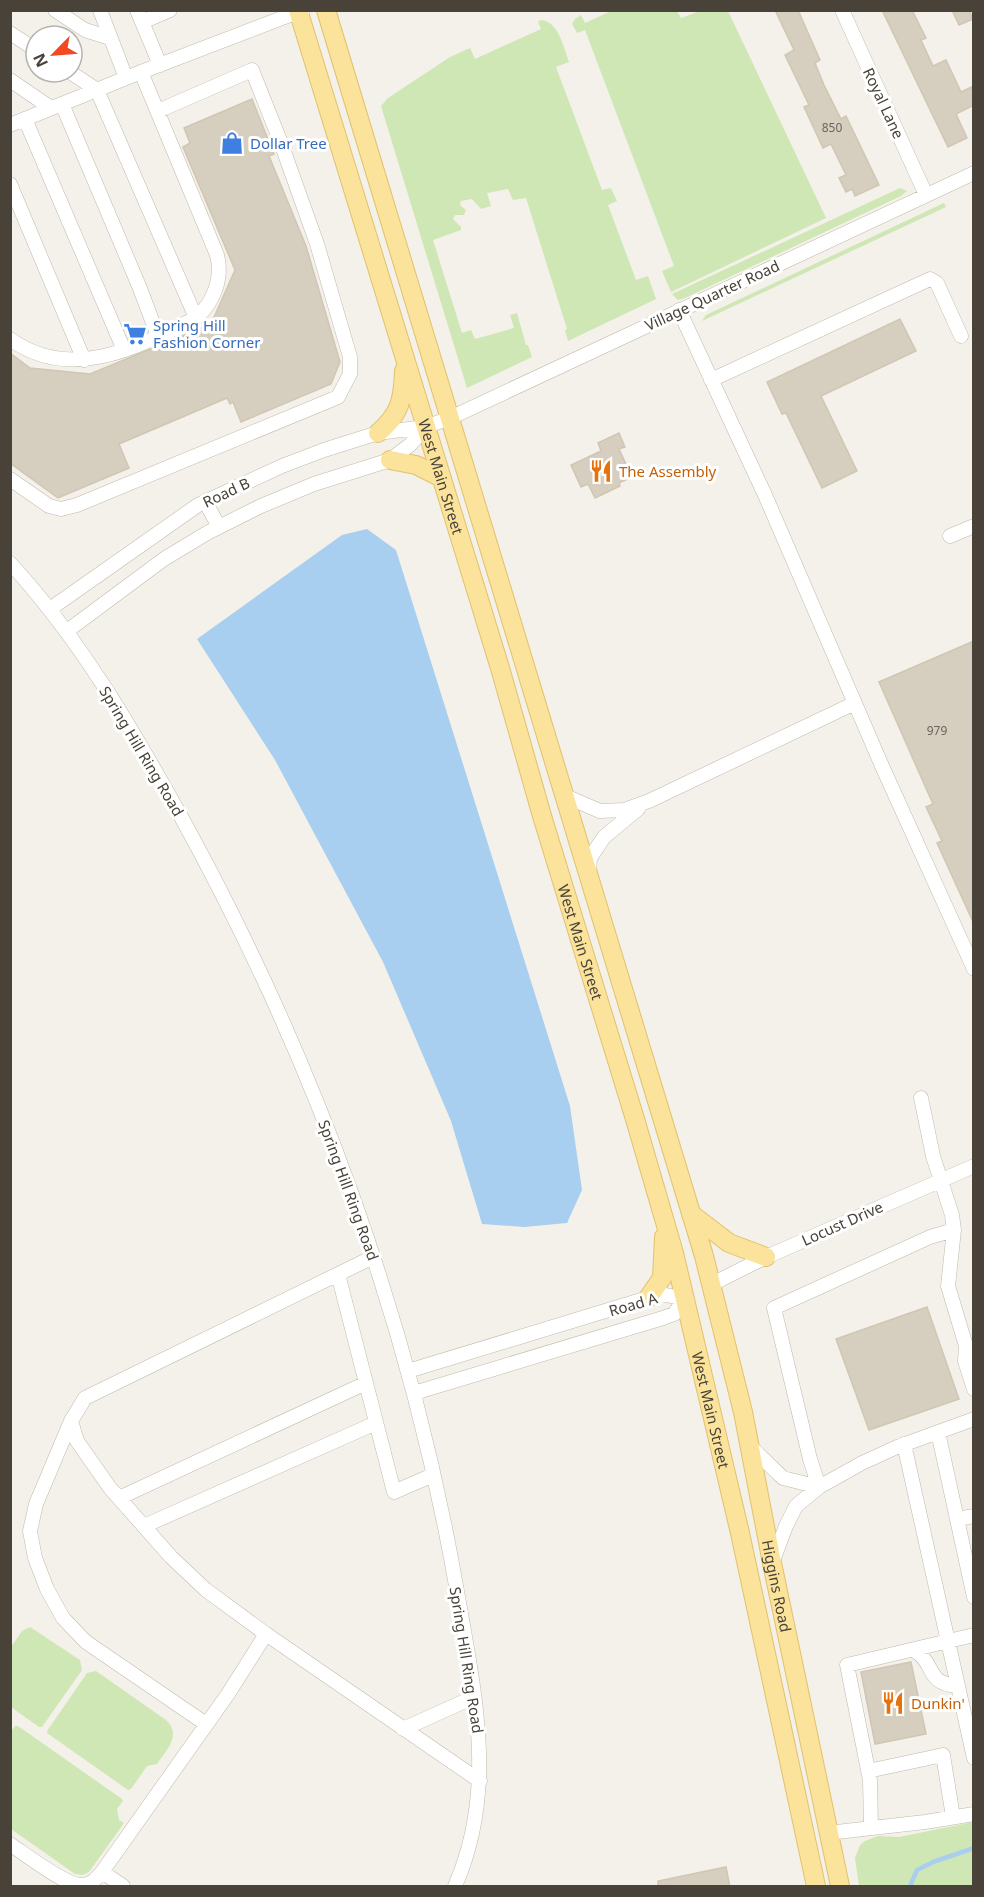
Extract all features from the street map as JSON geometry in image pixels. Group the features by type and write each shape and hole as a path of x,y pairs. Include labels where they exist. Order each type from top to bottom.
{"main road":[{"name":"West Main Street","path":"327,10 712,1284"},
{"name":"West Main Street","path":"300,11 404,360 500,668 542,816 665,1223 740,1533 816,1887"},
{"path":"378,434 396,415 401,402 404,360"},
{"path":"390,460 416,465 440,477"},
{"path":"691,1214 729,1243 766,1257"},
{"path":"648,1298 662,1278 665,1223"},
{"path":"685,1299 712,1284"},
{"name":"Higgins Road","path":"712,1284 749,1444 840,1887"}],"street":[{"path":"55,10 85,30 110,38"},
{"path":"100,10 126,78"},
{"path":"160,65 140,16 171,10"},
{"name":"Royal Lane","path":"842,10 926,195"},
{"path":"10,125 300,11"},
{"path":"10,33 24,42"},
{"path":"10,479 49,507 61,509 77,506 338,397 350,374 350,357 317,244 252,70 158,111"},
{"path":"10,339 18,345 48,357 84,360 104,357 196,318 204,311 213,296 219,279 220,267 217,255 141,72"},
{"path":"10,80 56,106 139,286 158,336"},
{"path":"84,81 97,90 196,318"},
{"path":"25,119 124,350"},
{"name":"Village Quarter Road","path":"450,418 974,173"},
{"path":"10,184 84,360"},
{"path":"711,380 930,279 937,283 961,336"},
{"path":"679,310 770,506 974,969"},
{"name":"Road B","path":"50,609 198,504 282,466 378,434 425,428 450,418"},
{"name":"Road B","path":"67,631 164,559 219,527 261,506 314,484 390,460 411,444 425,428"},
{"path":"205,501 219,527"},
{"path":"950,536 974,526"},
{"name":"Spring Hill Ring Road","path":"10,563 67,631 115,703 216,880 310,1084 373,1257 408,1371 433,1475 448,1545 474,1697 480,1745 480,1781 470,1843 455,1887"},
{"path":"565,796 600,811 624,810 649,801 855,703"},
{"path":"589,873 590,858 604,837 649,801"},
{"path":"921,1098 933,1156 952,1215 954,1230 948,1286 966,1346 965,1361 974,1389"},
{"name":"Locust Drive","path":"712,1284 766,1257 974,1166"},
{"path":"819,1487 810,1459 774,1308 930,1237 954,1230"},
{"path":"206,1724 86,1642 63,1618 47,1589 35,1558 30,1531 36,1504 71,1422 86,1398 373,1257"},
{"path":"338,1274 394,1492 433,1475"},
{"name":"Road A","path":"408,1371 661,1294 685,1299 674,1314 663,1318 414,1394"},
{"path":"119,1498 366,1383"},
{"path":"772,1563 796,1506 819,1487 862,1463 904,1444 974,1419"},
{"path":"71,1422 76,1441 119,1498 171,1557 206,1590 480,1781"},
{"path":"144,1526 376,1423"},
{"path":"938,1432 974,1597"},
{"path":"749,1444 783,1478 819,1487"},
{"path":"904,1444 974,1758"},
{"path":"957,1520 974,1516"},
{"path":"10,1844 69,1883 84,1885 92,1882 102,1872 206,1724 266,1634"},
{"path":"871,1827 870,1780 847,1665 974,1635"},
{"path":"914,1650 924,1656 938,1682 957,1686"},
{"path":"403,1729 474,1697"},
{"path":"868,1771 943,1755 952,1817"},
{"path":"828,1833 974,1814"},
{"path":"102,1872 123,1887"}],"green space":[{"path":"613,10 677,11 681,18 700,11 728,11 826,218 671,292 662,271 674,266 585,30 577,33 572,24 581,15 585,23"},
{"path":"546,21 556,30 562,43 569,62 556,67 602,190 611,188 617,201 608,205 636,280 648,276 656,299 568,341 565,330 567,329 526,198 513,200 508,189 487,193 491,206 481,209 472,199 461,201 460,205 466,210 464,215 455,215 453,219 461,230 433,240 462,333 471,330 475,339 514,328 510,315 517,313 526,345 532,357 467,388 381,106 388,98 450,57 470,48 475,59 541,29 538,22"},
{"path":"900,188 907,191 901,196 685,298 678,300 672,294"},
{"path":"944,203 946,207 702,321 706,315"},
{"path":"30,1627 80,1660 82,1670 42,1727 11,1707 11,1647 22,1631"},
{"path":"96,1671 166,1720 173,1731 171,1742 157,1764 147,1766 128,1790 47,1733 87,1673"},
{"path":"15,1726 123,1801 117,1809 119,1820 124,1823 89,1872 83,1875 75,1874 11,1829 10,1733"},
{"path":"973,1822 973,1886 859,1886 855,1858 860,1845 865,1841 878,1836 899,1837"}],"water":[{"path":"367,529 396,550 570,1106 582,1190 567,1223 524,1227 482,1224 451,1121 383,962 275,760 197,639 342,535"}],"building":[{"path":"775,10 798,10 820,60 815,63 824,85 841,119 846,116 879,185 855,196 852,189 846,192 839,178 846,175 831,144 823,148 804,107 809,105 785,55 794,50"},
{"path":"882,10 912,10 926,38 921,40 933,66 946,60 961,92 974,86 974,105 956,114 967,138 948,147"},
{"path":"952,10 969,10 973,19 959,25"},
{"path":"252,99 274,154 269,156 306,246 340,362 331,384 241,422 233,402 230,404 227,398 119,444 129,468 58,498 10,463 10,353 30,368 90,374 211,324 235,270 183,147 190,143 184,128"},
{"path":"900,319 916,351 821,396 857,471 822,488 786,413 782,414 767,382"},
{"name":"The Assembly","path":"619,433 625,447 619,449 632,477 619,483 620,486 595,498 588,484 581,487 571,465 601,451 598,443"},
{"path":"974,641 974,924 937,843 942,841 926,807 933,804 879,682"},
{"path":"927,1307 959,1399 869,1430 836,1339"},
{"name":"Dunkin'","path":"911,1662 926,1734 875,1744 861,1672"},
{"path":"726,1867 730,1887 658,1887 658,1881"}],"waterway":[{"path":"910,1886 917,1870 974,1848"}],"place":[{"name":"Dollar Tree","path":"232,143"},
{"name":"Spring Hill Fashion Corner","path":"135,334"},
{"name":"The Assembly","path":"601,471"},
{"name":"Dunkin'","path":"893,1703"}]}
